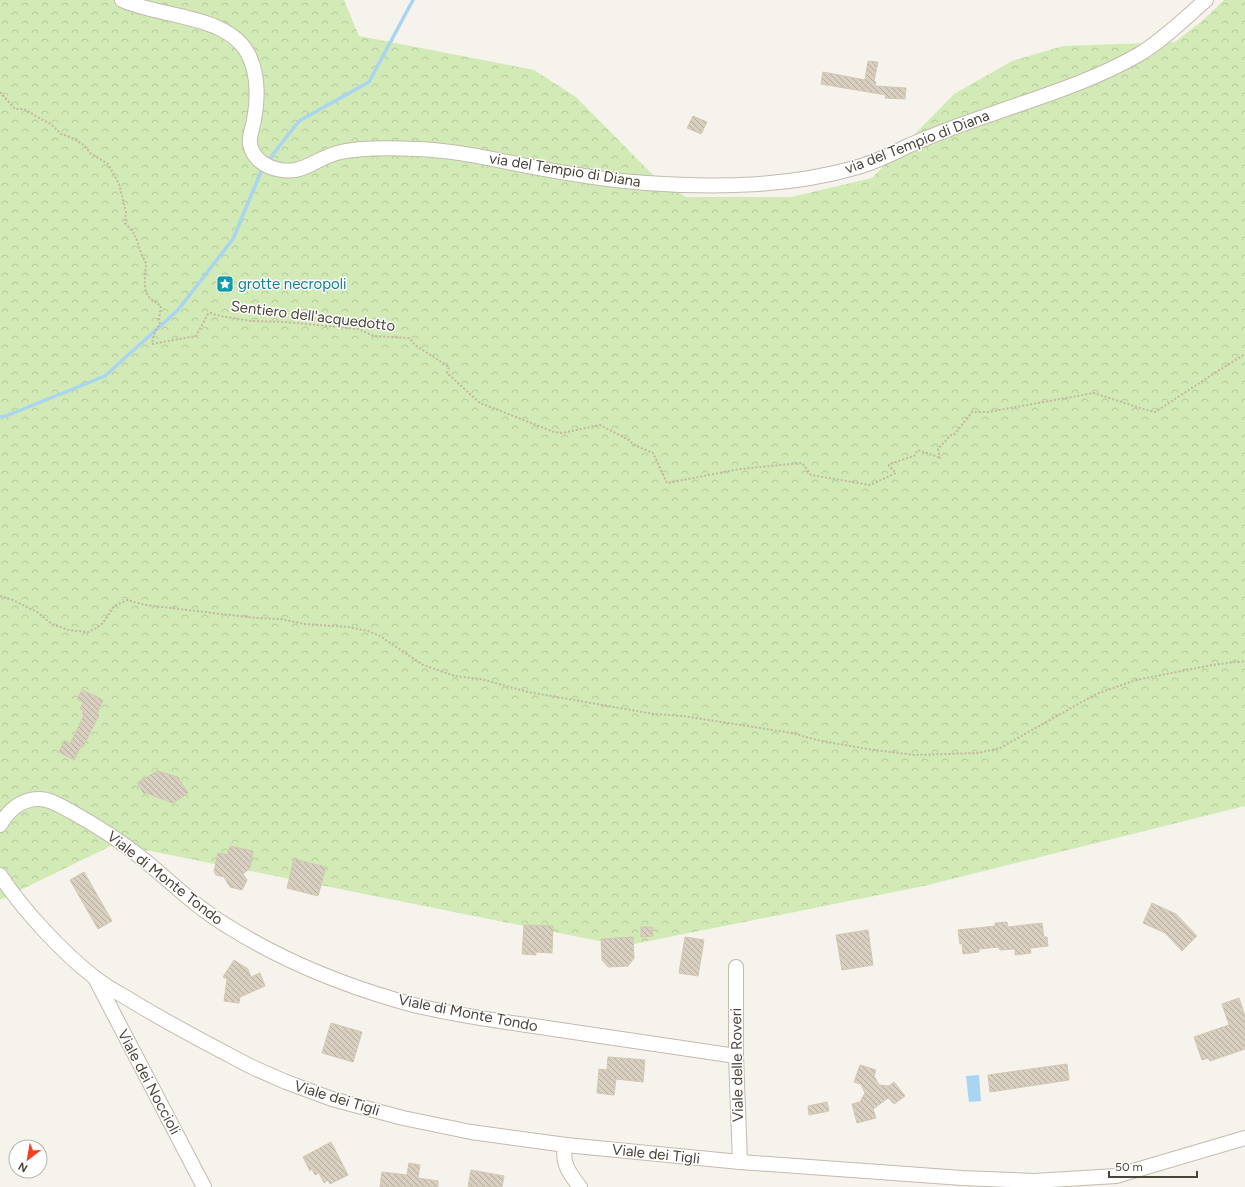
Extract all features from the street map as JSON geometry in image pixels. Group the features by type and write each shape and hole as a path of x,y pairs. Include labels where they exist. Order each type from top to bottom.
{"street":[{"name":"via del Tempio di Diana","path":"122,0 149,10 210,25 236,38 242,44 252,62 256,90 256,110 250,146 258,159 275,168 286,171 297,170 331,155 358,149 416,149 456,153 602,179 655,184 740,185 806,178 857,167 959,126 1080,82 1121,64 1143,51 1164,36 1206,0"},
{"name":"Viale di Monte Tondo","path":"0,825 11,810 20,803 38,799 55,803 108,833 143,859 197,905 229,928 316,972 354,987 434,1010 736,1056"},
{"path":"0,875 7,886 38,923 94,978"},
{"name":"Viale delle Roveri","path":"736,967 736,1056 740,1162"},
{"name":"Viale dei Tigli","path":"94,978 147,1010 252,1067 309,1091 332,1099 410,1120 471,1132 566,1145 962,1182 1034,1181 1116,1176 1245,1138"},
{"name":"Viale dei Noccioli","path":"94,978 204,1187"},
{"path":"566,1145 564,1162 580,1187"}],"path":[{"name":"Sentiero dell'acquedotto","path":"0,92 14,109 24,109 51,124 61,134 84,145 90,153 108,164 119,184 126,212 126,223 138,239 146,264 144,276 146,291 149,299 161,306 159,319 160,324 155,331 152,344 196,336 210,313 251,321 286,322 358,329 374,336 409,338 415,345 450,367 447,373 480,403 554,432 562,433 600,425 628,440 634,445 653,453 666,478 667,483 740,469 802,463 811,475 870,485 896,473 889,466 889,464 914,456 918,450 940,459 938,449 952,435 954,435 972,412 988,412 1094,393 1155,412 1245,354"},
{"path":"0,596 13,600 37,612 52,624 68,630 81,632 88,632 95,629 103,623 114,606 127,600 145,605 256,618 281,619 304,624 368,631 380,636 423,665 455,676 481,680 528,692 654,714 683,716 792,733 817,740 867,749 914,754 978,753 1000,748 1069,708 1103,691 1136,680 1212,665 1245,661"}],"green space":[{"path":"0,0 344,0 359,36 534,70 576,97 653,175 686,197 791,197 872,178 954,94 1012,61 1063,46 1175,42 1201,22 1224,0 1245,0 1245,806 924,886 624,946 115,844 0,900"}],"water":[{"path":"979,1075 981,1101 969,1102 966,1076"}],"building":[{"path":"868,61 878,62 874,81 876,82 875,86 906,88 905,99 885,98 886,95 821,84 823,72 865,80"},
{"path":"693,116 707,122 701,134 687,128"},
{"path":"82,690 103,700 97,714 99,715 83,747 81,746 74,760 59,752 64,741 70,744 84,715 82,713 84,711 80,709 83,702 77,699"},
{"path":"157,771 178,777 188,793 173,803 146,793 144,794 137,783"},
{"path":"230,846 253,851 250,868 243,874 247,880 242,890 230,887 224,877 216,875 214,871 218,853 228,855"},
{"path":"294,859 326,867 318,896 287,888"},
{"path":"84,872 112,921 98,929 70,880"},
{"path":"1152,903 1176,914 1197,936 1182,951 1165,933 1143,923"},
{"path":"1007,922 1008,927 1042,923 1044,937 1047,937 1048,946 1030,948 1031,953 1015,955 1015,949 1000,950 999,947 979,949 979,952 963,954 962,943 960,944 958,930 995,926 995,923"},
{"path":"524,925 553,926 552,953 536,952 536,955 522,954"},
{"path":"641,927 652,927 653,936 641,937"},
{"path":"868,930 873,965 842,970 836,935"},
{"path":"633,937 634,958 628,966 608,967 602,960 601,939"},
{"path":"685,937 704,940 698,976 679,973"},
{"path":"234,960 248,969 251,977 260,973 265,986 240,997 239,1003 224,1001 227,979 223,977"},
{"path":"1239,998 1245,1016 1245,1049 1210,1061 1208,1058 1202,1060 1194,1037 1229,1025 1222,1004"},
{"path":"331,1023 362,1032 353,1062 322,1053"},
{"path":"608,1057 645,1060 643,1082 616,1079 614,1095 597,1093 599,1069 607,1070"},
{"path":"1067,1064 1069,1080 990,1092 988,1075"},
{"path":"860,1065 876,1070 874,1076 879,1085 889,1086 894,1082 905,1096 894,1104 888,1098 873,1109 876,1118 857,1123 852,1104 860,1102 865,1093 861,1084 854,1082"},
{"path":"827,1102 829,1111 809,1115 808,1106"},
{"path":"331,1142 348,1175 330,1184 328,1180 324,1183 319,1173 315,1175 312,1169 310,1171 303,1157"},
{"path":"409,1163 420,1165 418,1178 438,1181 438,1187 380,1187 382,1172 407,1175"},
{"path":"471,1170 504,1176 502,1187 468,1187"}],"waterway":[{"path":"267,162 299,121 369,82 413,0"},
{"path":"0,417 6,416 105,376 178,310 233,239 263,167"}],"place":[{"name":"grotte necropoli","path":"225,284"}]}
